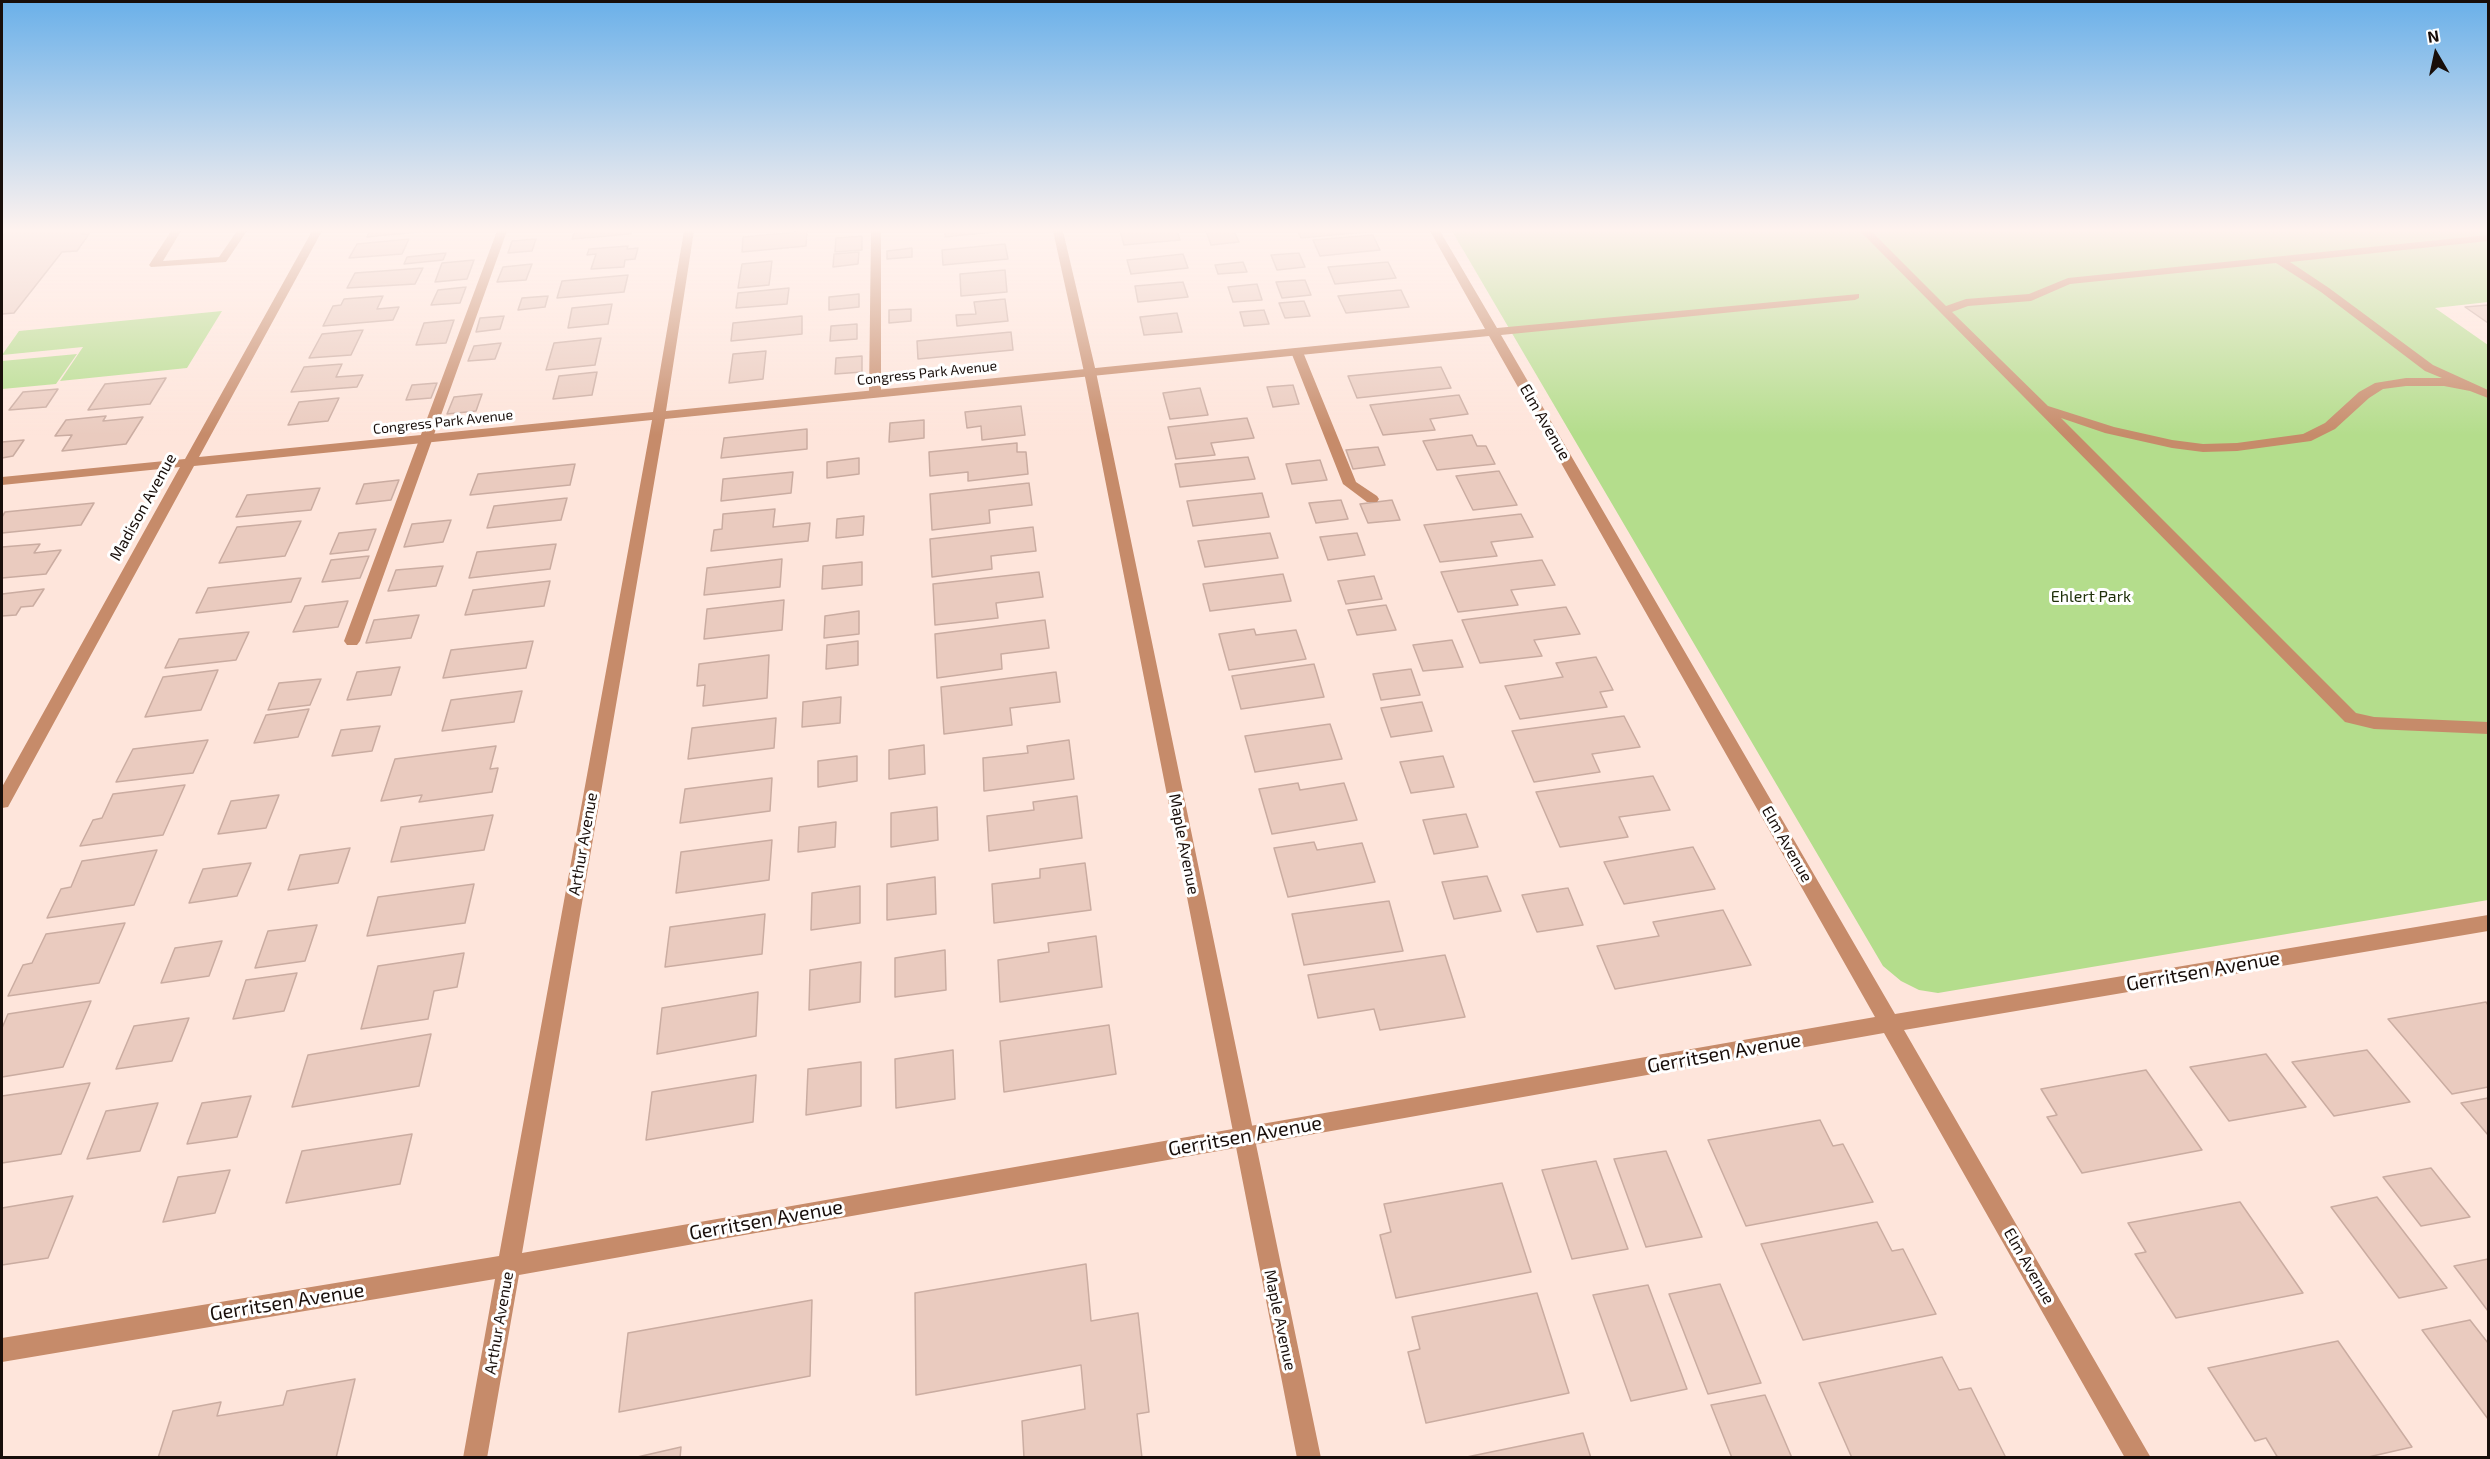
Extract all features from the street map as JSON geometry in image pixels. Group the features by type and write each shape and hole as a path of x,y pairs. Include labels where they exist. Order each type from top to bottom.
{"street":[{"name":"Madison Avenue","path":"2,802 279,299"},
{"path":"352,641 477,299"},
{"name":"Arthur Avenue","path":"475,1458 678,299"},
{"path":"875,393 876,299"},
{"name":"Maple Avenue","path":"1073,299 1309,1458"},
{"name":"Elm Avenue","path":"1474,299 2139,1458"},
{"name":"Congress Park Avenue","path":"2,481 1823,299"},
{"path":"1932,299 2351,718 2374,723 2488,728"},
{"path":"1944,311 1966,303 2008,299"},
{"path":"2337,299 2429,368 2488,394"},
{"path":"1297,352 1350,484 1372,499"},
{"path":"2042,407 2110,430 2172,444 2203,448 2237,447 2306,438 2330,426 2346,409 2379,386 2406,382 2444,382 2469,387"},
{"name":"Gerritsen Avenue","path":"2,1350 509,1266 1889,1024 2488,923"}],"green space":[{"name":"Ehlert Park","path":"1492,299 2488,299 2488,302 2435,308 2488,345 2488,900 1938,993 1919,990 1901,981 1883,966"},
{"path":"222,311 187,368 60,381 83,347 2,355 19,331"},
{"path":"77,354 56,384 2,389 2,361"}],"building":[{"path":"2,299 25,299 14,313 2,314"},
{"path":"344,299 382,299 377,309 399,307 393,320 323,326 333,306 341,305"},
{"path":"434,299 461,299 460,303 431,305"},
{"path":"522,299 547,299 545,307 518,310"},
{"path":"737,299 788,299 787,304 736,308"},
{"path":"829,299 859,299 859,307 829,310"},
{"path":"1005,299 1008,321 957,326 956,315 976,314 974,302"},
{"path":"1137,299 1167,299 1138,302"},
{"path":"1232,299 1262,300 1233,302"},
{"path":"1339,299 1405,299 1409,307 1346,313"},
{"path":"1304,301 1310,316 1285,318 1279,303"},
{"path":"612,304 608,324 568,328 572,308"},
{"path":"2488,305 2488,323 2465,307"},
{"path":"911,309 911,321 889,323 889,310"},
{"path":"1264,310 1269,324 1244,326 1240,312"},
{"path":"1177,313 1182,332 1144,335 1140,317"},
{"path":"504,316 500,329 476,332 480,318"},
{"path":"802,316 802,334 731,341 733,323"},
{"path":"454,320 446,343 416,345 424,323"},
{"path":"857,324 857,339 830,341 831,326"},
{"path":"363,330 351,355 309,358 322,334"},
{"path":"1011,332 1013,350 918,359 917,341"},
{"path":"601,338 595,365 546,370 554,343"},
{"path":"501,343 495,359 468,361 474,346"},
{"path":"766,351 763,379 729,383 733,354"},
{"path":"862,356 862,372 835,374 836,358"},
{"path":"342,364 336,377 363,375 357,387 291,392 304,367"},
{"path":"1441,367 1451,388 1357,398 1348,376"},
{"path":"597,372 592,395 553,399 559,376"},
{"path":"166,378 150,404 88,410 105,384"},
{"path":"437,383 431,398 406,400 412,385"},
{"path":"1293,385 1299,404 1273,407 1267,387"},
{"path":"1200,388 1208,415 1170,419 1163,393"},
{"path":"58,389 46,407 9,410 23,392"},
{"path":"482,394 476,411 447,414 454,397"},
{"path":"1459,395 1468,414 1430,419 1435,430 1383,435 1370,405"},
{"path":"339,398 328,421 288,425 299,402"},
{"path":"1021,406 1025,435 982,440 981,426 967,428 965,412"},
{"path":"106,416 103,421 143,417 126,444 62,451 72,435 55,436 66,420"},
{"path":"1247,418 1254,438 1211,443 1215,455 1176,459 1168,427"},
{"path":"924,420 924,438 889,442 890,423"},
{"path":"807,429 807,449 721,458 724,438"},
{"path":"1472,435 1477,446 1486,446 1495,464 1437,470 1423,441"},
{"path":"24,440 13,456 2,458 2,442"},
{"path":"1017,443 1017,452 1026,452 1028,474 968,481 968,472 930,476 929,452"},
{"path":"1378,447 1385,465 1353,469 1346,450"},
{"path":"1248,457 1255,479 1180,487 1175,464"},
{"path":"859,458 859,474 827,478 827,462"},
{"path":"1320,460 1327,480 1292,484 1286,464"},
{"path":"575,464 570,485 470,495 478,474"},
{"path":"1499,471 1517,505 1473,510 1456,476"},
{"path":"793,472 791,493 721,501 723,479"},
{"path":"399,480 391,500 356,504 364,484"},
{"path":"1029,483 1032,505 989,510 990,523 932,530 930,494"},
{"path":"320,488 311,510 236,517 247,495"},
{"path":"1262,493 1269,517 1193,526 1187,501"},
{"path":"567,498 561,520 487,528 494,506"},
{"path":"1341,500 1348,519 1316,523 1309,503"},
{"path":"1392,500 1400,520 1368,523 1360,504"},
{"path":"94,503 81,525 2,533 2,517 5,512"},
{"path":"775,509 773,527 810,523 808,541 711,551 714,530 722,529 723,514"},
{"path":"1521,514 1533,537 1491,542 1497,556 1440,562 1424,525"},
{"path":"864,516 863,535 836,538 837,519"},
{"path":"451,520 443,542 404,547 412,524"},
{"path":"301,521 285,556 219,563 237,527"},
{"path":"1033,527 1036,551 991,556 992,569 932,577 930,539"},
{"path":"376,529 368,550 330,554 339,533"},
{"path":"1270,533 1278,558 1205,567 1198,541"},
{"path":"1357,533 1365,555 1328,560 1320,537"},
{"path":"40,544 34,553 61,550 46,574 2,578 2,547"},
{"path":"556,544 550,569 469,578 477,552"},
{"path":"369,556 360,578 322,582 331,560"},
{"path":"782,559 780,587 704,595 707,568"},
{"path":"1542,560 1555,585 1511,590 1518,605 1458,612 1441,572"},
{"path":"862,562 862,585 822,589 823,566"},
{"path":"443,566 436,586 388,591 396,570"},
{"path":"1039,572 1043,597 996,603 998,618 935,625 933,584"},
{"path":"1283,574 1291,601 1210,611 1203,584"},
{"path":"1374,576 1382,599 1346,604 1338,581"},
{"path":"301,578 291,602 196,613 208,588"},
{"path":"550,581 544,606 465,615 473,590"},
{"path":"44,589 33,606 21,607 16,615 2,616 2,594"},
{"path":"784,600 782,630 704,639 707,609"},
{"path":"348,601 338,627 293,632 305,606"},
{"path":"1386,605 1396,630 1357,635 1348,610"},
{"path":"1566,607 1580,634 1534,640 1542,656 1480,663 1462,620"},
{"path":"859,611 859,634 824,638 825,616"},
{"path":"419,615 411,638 366,643 374,620"},
{"path":"1045,620 1049,648 1001,654 1002,669 937,678 935,634"},
{"path":"1254,629 1256,635 1296,630 1306,659 1229,670 1219,634"},
{"path":"249,632 236,660 165,668 179,639"},
{"path":"1452,640 1463,667 1423,671 1413,645"},
{"path":"533,641 526,668 443,678 451,650"},
{"path":"858,641 858,665 826,669 827,645"},
{"path":"769,655 767,698 703,706 705,685 697,686 699,664"},
{"path":"1596,657 1613,690 1600,692 1607,707 1520,719 1505,686 1563,677 1556,663"},
{"path":"1314,664 1324,697 1241,709 1232,676"},
{"path":"400,667 391,695 347,700 357,672"},
{"path":"1411,669 1420,695 1381,700 1373,674"},
{"path":"218,670 201,710 145,717 163,677"},
{"path":"1056,672 1060,702 1010,708 1012,725 944,734 941,687"},
{"path":"321,679 310,705 268,710 279,683"},
{"path":"522,691 514,722 442,731 451,700"},
{"path":"841,697 840,723 802,727 803,702"},
{"path":"1422,702 1432,731 1391,737 1381,708"},
{"path":"309,709 298,737 254,743 266,715"},
{"path":"1624,716 1640,747 1592,754 1600,772 1534,782 1512,731"},
{"path":"776,718 774,748 688,759 692,728"},
{"path":"1330,724 1342,759 1255,772 1245,736"},
{"path":"380,726 372,751 332,756 341,730"},
{"path":"208,740 193,773 116,782 133,749"},
{"path":"1069,740 1074,779 984,791 983,758 1028,753 1027,746"},
{"path":"924,745 925,774 889,779 889,750"},
{"path":"496,746 490,769 498,768 492,792 419,802 422,795 381,801 395,759"},
{"path":"857,756 857,781 818,787 818,761"},
{"path":"1443,756 1454,787 1411,793 1400,762"},
{"path":"1653,776 1670,810 1619,817 1628,837 1560,847 1536,792"},
{"path":"772,778 770,811 680,823 685,789"},
{"path":"1298,783 1300,790 1344,783 1357,820 1272,834 1259,789"},
{"path":"185,785 163,835 80,846 93,820 102,818 113,794"},
{"path":"279,795 266,828 218,834 231,801"},
{"path":"1077,796 1082,838 989,851 987,816 1034,810 1033,802"},
{"path":"937,807 938,840 891,847 891,813"},
{"path":"1466,814 1478,847 1434,854 1423,820"},
{"path":"493,815 484,850 391,862 401,827"},
{"path":"836,822 835,847 798,852 799,827"},
{"path":"772,840 769,880 676,893 681,852"},
{"path":"1314,842 1317,850 1362,843 1375,882 1288,897 1274,848"},
{"path":"1693,847 1715,889 1624,904 1604,862"},
{"path":"350,848 338,883 288,890 300,855"},
{"path":"157,850 134,905 47,918 61,889 71,887 82,861"},
{"path":"251,863 237,896 189,903 203,869"},
{"path":"1085,863 1091,910 994,923 992,884 1040,878 1040,869"},
{"path":"1487,876 1501,911 1454,919 1442,882"},
{"path":"935,877 936,914 887,920 887,884"},
{"path":"474,884 465,923 367,936 378,897"},
{"path":"860,886 860,923 811,930 812,893"},
{"path":"1568,888 1583,925 1537,932 1522,895"},
{"path":"1389,901 1403,951 1304,965 1292,914"},
{"path":"1723,910 1751,965 1615,989 1597,946 1659,936 1653,922"},
{"path":"765,914 762,954 665,967 670,927"},
{"path":"125,923 99,983 8,996 23,965 32,963 46,934"},
{"path":"317,925 305,961 255,968 268,931"},
{"path":"1096,936 1102,987 1000,1002 998,960 1049,952 1048,943"},
{"path":"222,941 209,976 161,983 175,948"},
{"path":"945,950 946,990 895,997 895,958"},
{"path":"464,953 457,987 434,991 428,1019 361,1029 378,966"},
{"path":"1445,955 1465,1017 1380,1030 1374,1009 1318,1018 1308,975"},
{"path":"861,962 860,1002 809,1010 810,970"},
{"path":"297,973 284,1011 233,1019 246,980"},
{"path":"758,992 756,1036 657,1054 662,1008"},
{"path":"91,1001 63,1067 2,1077 2,1028 8,1014"},
{"path":"2486,1002 2488,1005 2488,1087 2452,1094 2388,1019"},
{"path":"189,1018 172,1061 116,1069 134,1026"},
{"path":"1109,1025 1116,1074 1004,1092 1000,1041"},
{"path":"431,1034 419,1086 292,1107 308,1055"},
{"path":"953,1050 955,1099 896,1108 895,1059"},
{"path":"2367,1050 2410,1102 2334,1116 2292,1062"},
{"path":"2266,1054 2306,1107 2229,1121 2190,1067"},
{"path":"861,1062 861,1106 806,1115 808,1069"},
{"path":"2146,1070 2202,1150 2082,1173 2047,1117 2057,1115 2041,1089"},
{"path":"756,1075 753,1122 646,1140 652,1092"},
{"path":"90,1083 61,1154 2,1163 2,1096"},
{"path":"251,1096 237,1137 187,1144 202,1103"},
{"path":"2488,1098 2488,1135 2461,1103"},
{"path":"158,1103 140,1151 87,1159 106,1111"},
{"path":"1820,1120 1833,1146 1843,1144 1873,1202 1746,1226 1708,1140"},
{"path":"412,1134 400,1184 286,1203 302,1151"},
{"path":"1666,1151 1702,1237 1646,1247 1614,1159"},
{"path":"1596,1161 1628,1249 1572,1259 1542,1170"},
{"path":"2431,1168 2470,1217 2421,1226 2383,1177"},
{"path":"230,1170 215,1213 163,1222 178,1177"},
{"path":"1502,1183 1531,1272 1396,1298 1380,1235 1391,1232 1384,1204"},
{"path":"73,1196 48,1258 2,1265 2,1208"},
{"path":"2377,1197 2447,1288 2399,1298 2331,1207"},
{"path":"2240,1202 2303,1293 2176,1318 2135,1254 2146,1252 2128,1223"},
{"path":"1877,1222 1892,1251 1903,1249 1936,1314 1803,1340 1761,1244"},
{"path":"2488,1259 2488,1311 2454,1266"},
{"path":"1086,1264 1091,1321 1138,1313 1149,1412 1137,1414 1142,1458 1024,1458 1022,1421 1085,1409 1081,1365 916,1395 915,1293"},
{"path":"1720,1284 1761,1383 1708,1394 1669,1294"},
{"path":"1648,1285 1687,1389 1631,1401 1593,1295"},
{"path":"1537,1293 1569,1393 1426,1423 1408,1352 1420,1349 1412,1317"},
{"path":"812,1300 810,1376 619,1412 628,1333"},
{"path":"2470,1320 2488,1343 2488,1419 2422,1330"},
{"path":"2338,1341 2412,1447 2364,1458 2278,1458 2266,1438 2255,1441 2208,1368"},
{"path":"1942,1357 1959,1390 1971,1388 2006,1458 1852,1458 1819,1383"},
{"path":"355,1379 336,1458 158,1458 173,1411 221,1402 217,1416 283,1405 287,1391"},
{"path":"1765,1395 1792,1458 1732,1458 1711,1405"},
{"path":"1583,1433 1591,1458 1462,1458"},
{"path":"681,1447 680,1458 633,1458"}]}
